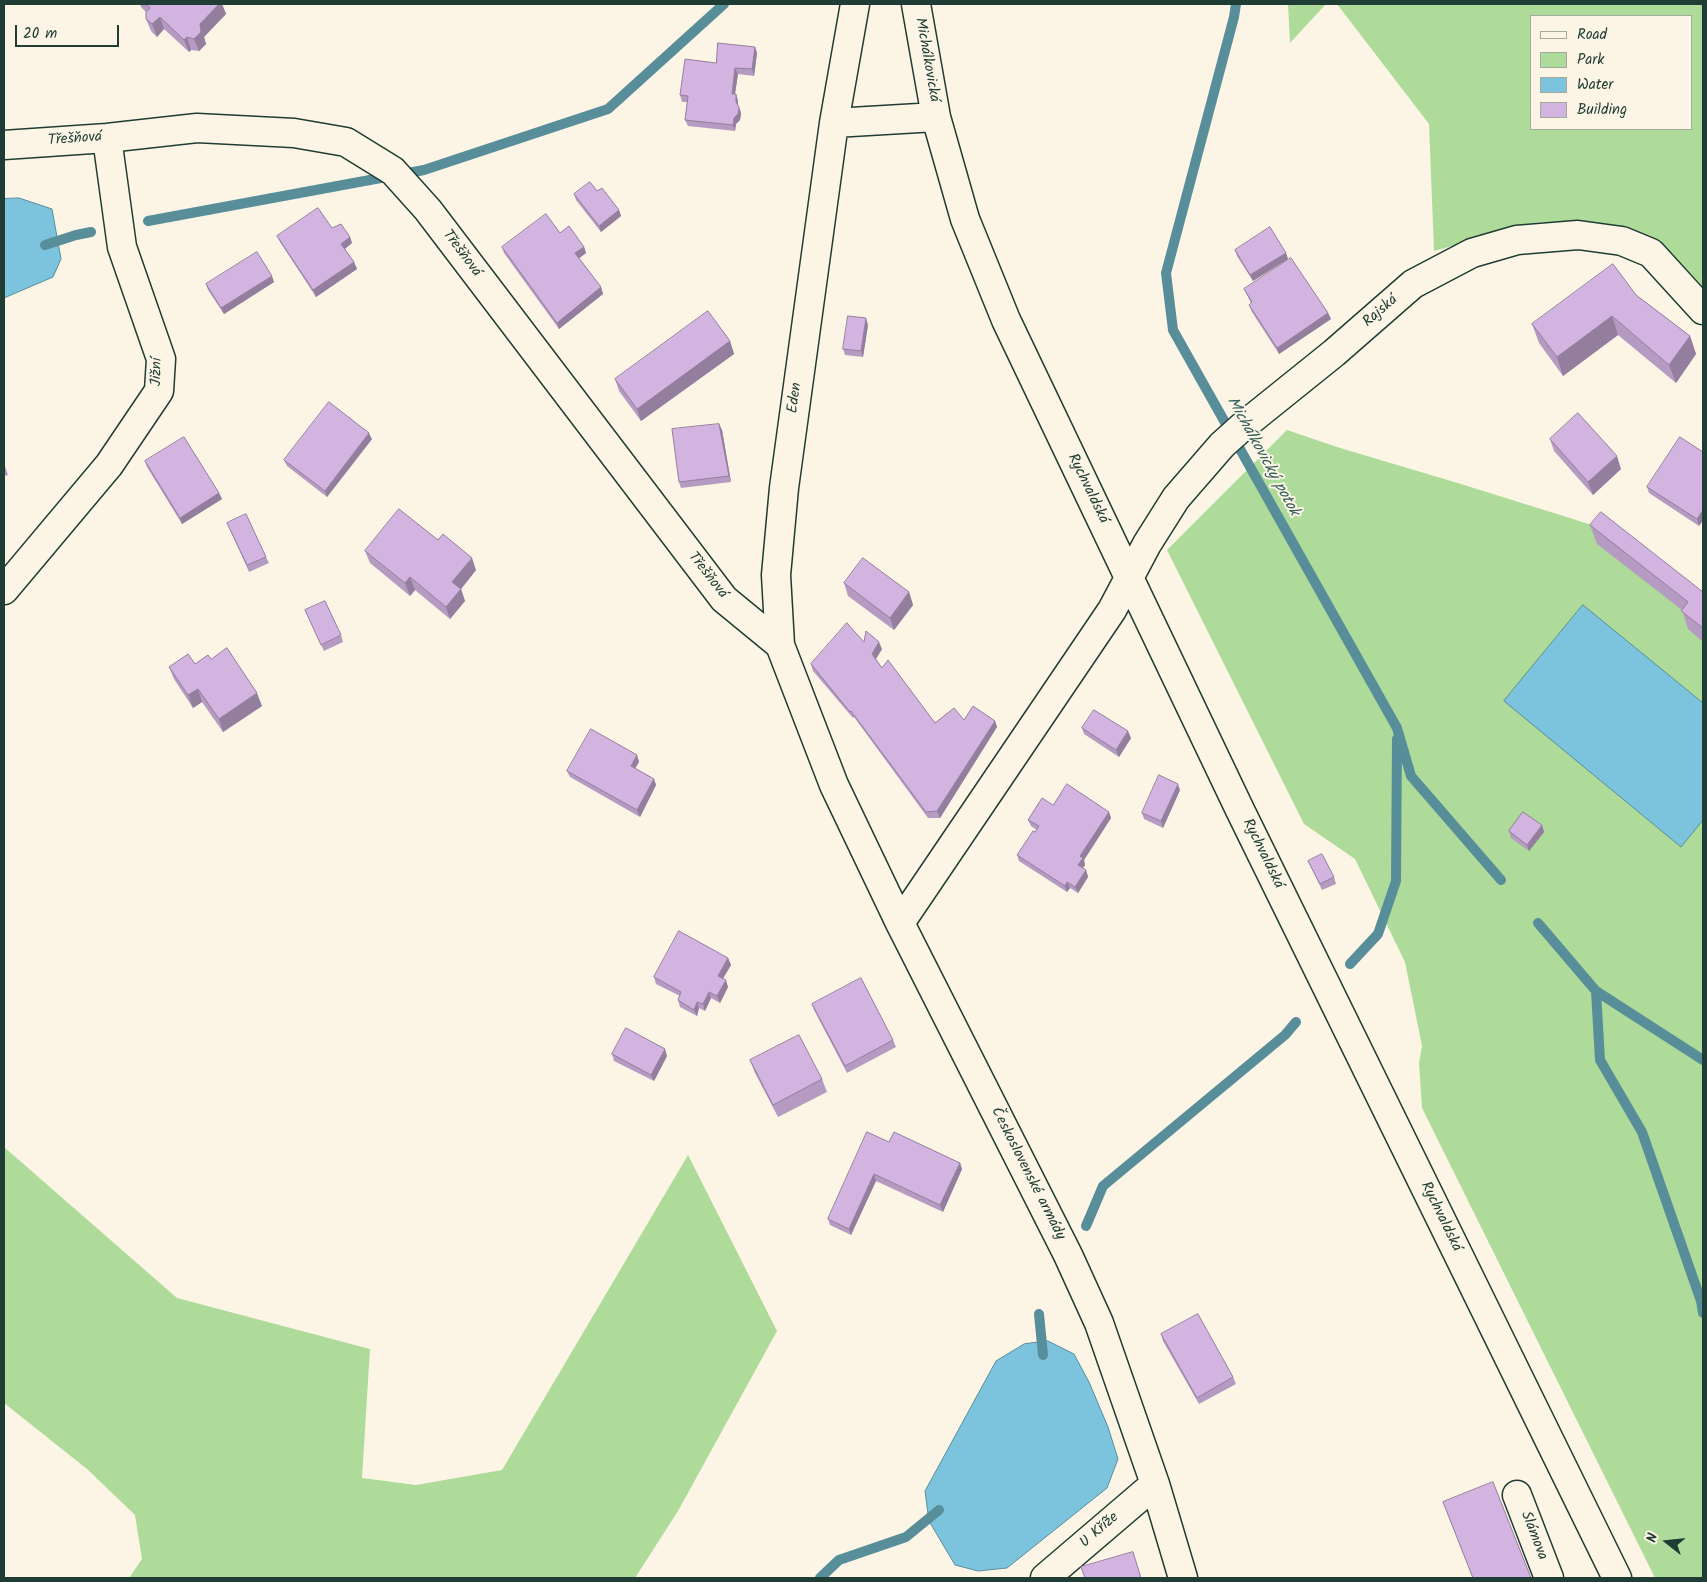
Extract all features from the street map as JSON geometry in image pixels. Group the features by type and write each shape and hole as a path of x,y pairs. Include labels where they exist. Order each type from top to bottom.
{"street":[{"name":"Eden","path":"834,785 780,645 776,575 784,488 834,123 855,4"},
{"name":"Michálkovická","path":"916,4 936,117"},
{"path":"834,123 936,117"},
{"name":"Rychvaldská","path":"936,117 965,219 1006,320 1262,853 1617,1578"},
{"name":"Třešňová","path":"4,145 107,138 197,128 294,133 346,142 393,171 428,210 724,600 780,645"},
{"name":"Jižní","path":"4,590 109,465 159,391 161,359 122,247 107,138"},
{"name":"Rajská","path":"900,923 1112,610 1147,544 1176,498 1222,445 1242,426 1334,353 1413,284 1472,253 1517,240 1578,235 1622,241 1651,253 1703,310"},
{"name":"Československé armády","path":"834,785 900,923 1068,1255 1099,1323 1155,1484 1183,1578"},
{"name":"U Kříže","path":"1045,1578 1155,1484"},
{"name":"Slámova","path":"1517,1494 1549,1578"}],"green space":[{"path":"1288,4 1326,4 1290,43"},
{"path":"1337,4 1703,4 1703,290 1699,294 1651,236 1581,220 1533,223 1434,251 1429,124"},
{"path":"1287,430 1608,530 1703,605 1703,1578 1655,1578 1422,1108 1419,1063 1422,1046 1405,962 1355,859 1304,824 1167,550"},
{"path":"4,1147 177,1298 370,1349 362,1478 416,1485 502,1470 688,1155 777,1331 678,1511 635,1578 129,1578 142,1559 135,1515 87,1469 4,1403"}],"water":[{"path":"19,198 52,209 61,259 53,277 4,298 4,199"},
{"path":"1583,605 1703,703 1703,820 1681,847 1504,701"},
{"path":"1048,1341 1074,1354 1089,1382 1108,1427 1118,1459 1107,1488 1007,1568 978,1571 955,1565 929,1521 925,1491 996,1361 1024,1344"}],"building":[{"path":"146,4 219,4 200,24 201,32 194,39 187,37 184,40 160,17 152,24 146,19 146,12 150,8"},
{"path":"718,43 755,47 752,69 735,68 732,94 736,94 736,102 739,107 738,114 734,118 733,125 685,120 688,96 680,95 685,59 716,63"},
{"path":"590,182 597,191 602,188 619,210 599,226 574,194"},
{"path":"318,208 332,228 341,224 350,237 341,244 354,262 313,290 277,236"},
{"path":"546,214 560,233 569,226 584,247 575,253 601,287 557,323 502,247"},
{"path":"1270,227 1286,253 1250,275 1235,250"},
{"path":"257,252 272,276 221,308 206,284"},
{"path":"1291,258 1328,313 1277,348 1249,305 1252,302 1244,289"},
{"path":"1613,264 1636,295 1690,336 1669,365 1612,316 1557,357 1532,324"},
{"path":"708,311 730,341 637,409 615,379"},
{"path":"848,316 866,318 861,351 843,349"},
{"path":"329,402 369,433 325,491 284,460"},
{"path":"1578,413 1617,456 1588,482 1550,439"},
{"path":"719,424 729,476 679,482 672,429"},
{"path":"184,437 219,493 180,518 145,461"},
{"path":"1680,437 1703,452 1703,510 1697,519 1647,487"},
{"path":"399,509 438,540 443,534 472,558 452,582 461,589 446,607 410,577 405,583 365,551"},
{"path":"1601,512 1703,592 1703,628 1681,611 1688,602 1590,525"},
{"path":"246,514 266,557 247,565 227,523"},
{"path":"863,558 909,592 890,618 844,583"},
{"path":"325,601 341,635 321,645 305,610"},
{"path":"847,623 864,642 866,631 879,642 872,654 882,668 888,660 935,723 954,708 964,720 973,706 995,721 937,811 926,812 851,711 811,664"},
{"path":"227,648 257,693 219,719 198,689 188,695 169,667 188,654 195,664 208,655 211,659"},
{"path":"1094,710 1128,731 1116,750 1082,728"},
{"path":"591,729 637,755 631,766 654,779 637,810 567,771"},
{"path":"1159,775 1178,784 1161,821 1142,813"},
{"path":"1067,784 1109,812 1080,856 1083,858 1078,865 1086,870 1075,887 1067,882 1065,886 1017,855 1033,831 1035,832 1039,826 1028,820 1042,798 1053,805"},
{"path":"1523,812 1542,825 1527,845 1509,831"},
{"path":"1322,854 1334,877 1320,884 1308,861"},
{"path":"679,931 728,958 718,976 726,980 717,996 709,992 703,1004 697,1002 694,1010 678,1000 681,992 654,977"},
{"path":"861,978 893,1040 845,1066 812,1004"},
{"path":"626,1028 665,1049 651,1075 612,1054"},
{"path":"799,1035 822,1079 773,1105 750,1060"},
{"path":"867,1132 889,1142 894,1132 960,1163 940,1205 874,1174 849,1229 828,1219"},
{"path":"1198,1314 1233,1377 1197,1398 1161,1334"},
{"path":"1493,1482 1531,1578 1473,1578 1443,1502"},
{"path":"1133,1552 1141,1578 1085,1578 1081,1567"}],"waterway":[{"path":"148,221 424,170 608,109 724,4"},
{"name":"Michálkovický potok","path":"1236,4 1166,273 1173,330 1397,728 1411,776 1501,880"},
{"path":"45,245 91,232"},
{"path":"1350,964 1378,934 1396,881 1397,739"},
{"path":"1538,923 1596,991 1703,1060"},
{"name":"Michálkovický potok","path":"1596,991 1600,1060 1642,1132 1701,1301 1703,1313"},
{"path":"1086,1226 1103,1186 1285,1035 1296,1022"},
{"path":"1039,1314 1043,1355"},
{"path":"820,1578 839,1560 906,1537 939,1510"}]}
